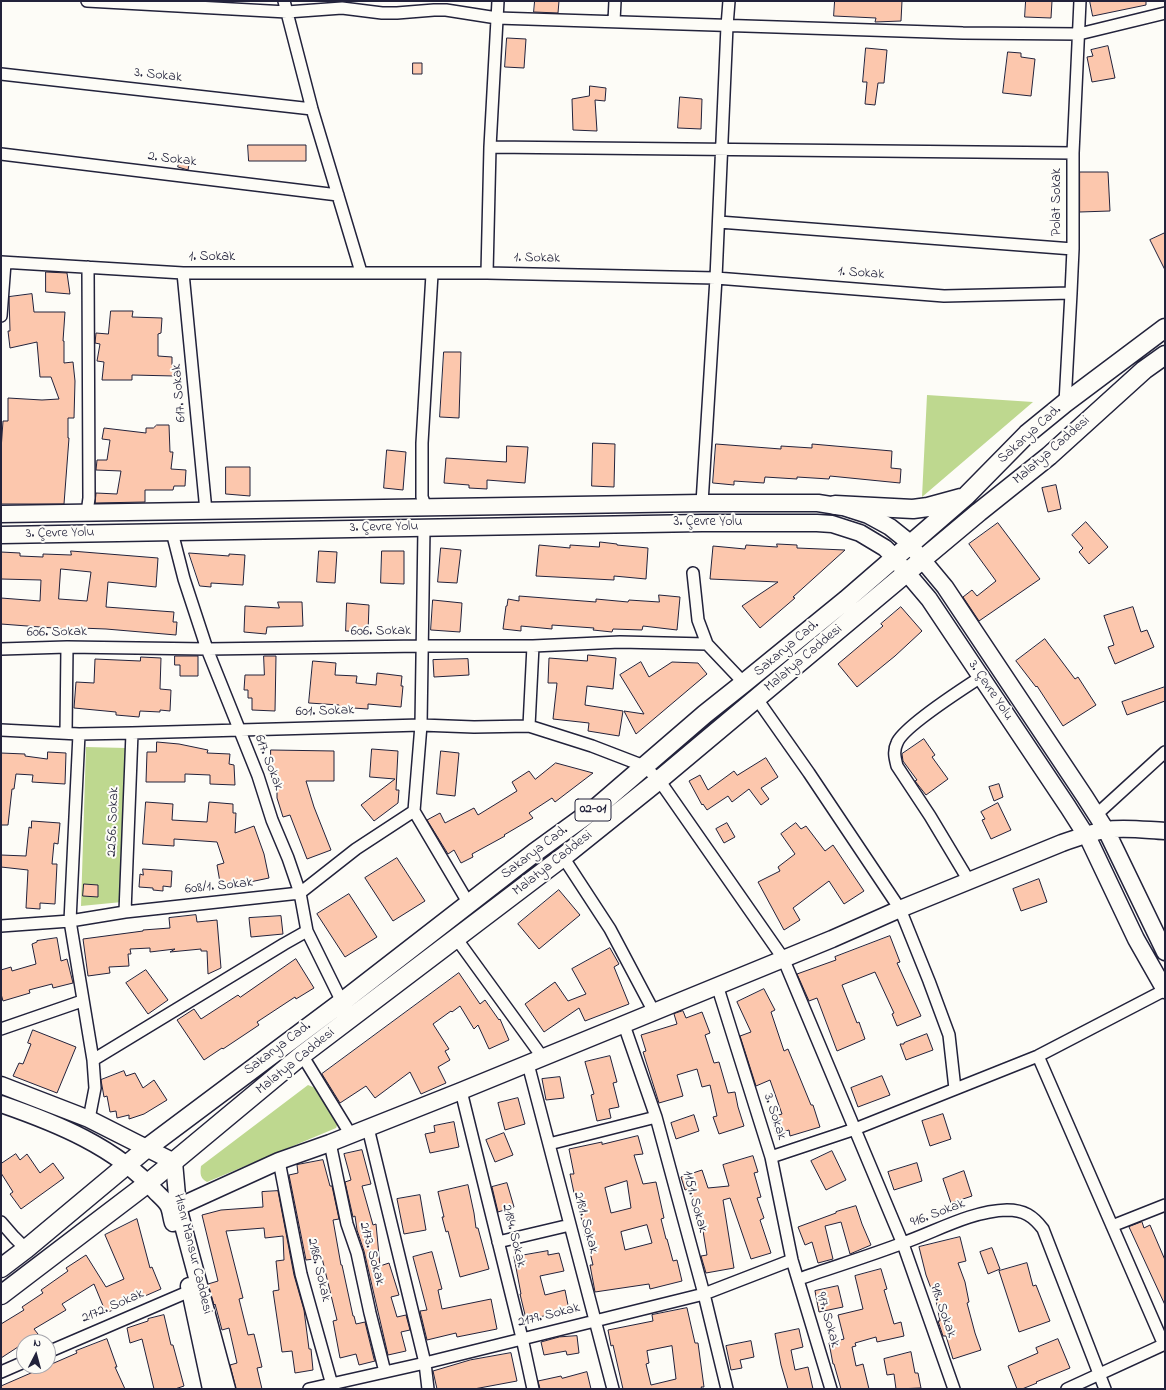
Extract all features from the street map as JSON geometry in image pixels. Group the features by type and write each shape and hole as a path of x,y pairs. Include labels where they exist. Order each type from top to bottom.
{"main road":[{"name":"Sakarya Cad.","path":"1,1268 147,1148 342,1002 534,853 596,808 705,714 910,545 966,496 1027,434 1065,403 1159,333"},
{"path":"1159,333 1165,354"},
{"name":"Malatya Caddesi","path":"1,1295 174,1162 302,1055 563,857 659,780 1049,456 1144,370 1165,354"},
{"path":"835,505 913,508 928,507 966,496"},
{"name":"3. Çevre Yolu","path":"1,514 702,503 818,503 852,509 875,518 897,532 910,545 945,587 1106,830 1165,952"},
{"name":"3. Çevre Yolu","path":"1,535 702,523 817,523 839,526 860,533 879,544 895,558 929,599 1085,835 1106,875 1136,939 1165,990"},
{"path":"178,1207 279,1161 330,1144 543,1058 1062,843 1106,830 1135,829 1165,831"},
{"path":"1,1085 89,1119 174,1162"},
{"path":"1,1104 26,1112 86,1139 127,1164 148,1182 169,1206 190,1291 211,1389"},
{"name":"Hısnı Mansur Caddesi","path":"174,1162 178,1207 227,1389"}],"street":[{"path":"87,1 287,12 342,8 355,8 382,13 434,10 458,11 497,18 963,33 1079,34 1165,13"},
{"path":"284,1 312,108 361,272"},
{"path":"487,273 490,147 498,1"},
{"path":"614,21 615,1"},
{"path":"702,503 716,278 729,1"},
{"name":"Polat Sokak","path":"1065,403 1072,293 1073,153 1080,1"},
{"name":"3. Sokak","path":"1,74 312,108"},
{"path":"490,147 1073,153"},
{"name":"2. Sokak","path":"1,154 338,196"},
{"path":"719,222 1073,250"},
{"path":"1,316 3,263"},
{"name":"1. Sokak","path":"3,263 183,273 487,273 716,278 944,296 1072,293"},
{"path":"87,513 89,498 88,267"},
{"name":"617. Sokak","path":"183,273 206,511"},
{"path":"426,508 422,497 422,443 432,274"},
{"path":"424,528 421,725 414,812 469,904"},
{"name":"617. Sokak","path":"172,532 184,579 207,648 258,776 272,820 288,858 300,893 307,932 342,1002"},
{"path":"693,573 698,620 707,644 744,683"},
{"name":"606. Sokak","path":"1,649 67,647 207,648 533,646 620,642 707,644"},
{"path":"529,726 533,646"},
{"path":"66,733 67,647"},
{"path":"969,881 930,816 897,766 894,758 894,750 901,735 930,712 981,677"},
{"path":"757,699 809,773 900,909 930,981 948,1035 955,1090"},
{"name":"601. Sokak","path":"1,730 78,734 421,725 474,727 529,726 592,746 644,766"},
{"name":"2256. Sokak","path":"125,912 132,733"},
{"path":"78,734 70,920 93,1060 95,1088 89,1119"},
{"path":"1096,815 1165,752"},
{"name":"916. Sokak","path":"644,766 659,780 784,958 903,1244 966,1218 992,1212 1008,1210 1024,1212 1035,1218 1043,1229 1105,1389"},
{"path":"300,893 356,849 414,812"},
{"path":"563,857 610,929 654,1012"},
{"name":"608/1. Sokak","path":"1,926 70,920 125,912 300,893"},
{"path":"93,1060 284,944 307,932"},
{"path":"456,938 543,1058"},
{"name":"3. Sokak","path":"717,985 771,1157 792,1260"},
{"path":"771,1157 855,1129 1038,1056 1165,990"},
{"path":"1,1029 82,1000"},
{"name":"1151. Sokak","path":"624,1025 656,1117 704,1294 727,1389"},
{"path":"302,1055 351,1135"},
{"path":"1038,1056 1164,1344 1067,1389"},
{"name":"2181. Sokak","path":"528,1064 613,1389"},
{"name":"2184. Sokak","path":"461,1091 522,1338 533,1389"},
{"path":"549,1144 656,1117"},
{"path":"368,1128 425,1363 428,1389"},
{"name":"2173. Sokak","path":"330,1144 347,1224 357,1253 385,1372"},
{"name":"2186. Sokak","path":"279,1161 301,1274 332,1384"},
{"path":"1112,1226 1165,1205"},
{"path":"1,1222 14,1238 26,1248"},
{"path":"498,1242 570,1225"},
{"path":"799,1279 903,1244"},
{"name":"918. Sokak","path":"903,1244 954,1389"},
{"name":"2179. Sokak","path":"309,1389 425,1363 704,1294 792,1260"},
{"name":"917. Sokak","path":"792,1260 799,1279 831,1389"},
{"name":"2172. Sokak","path":"56,1349 190,1291"},
{"path":"1,1372 16,1365"}],"green space":[{"path":"927,395 1033,402 922,497"},
{"path":"86,747 126,748 122,902 81,906"},
{"path":"308,1085 318,1089 339,1121 336,1128 207,1182 203,1179 201,1174 201,1166"}],"building":[{"path":"535,1 559,1 558,13 534,12"},
{"path":"835,1 902,1 901,21 875,22 876,18 834,16"},
{"path":"1026,1 1052,1 1051,18 1025,17"},
{"path":"1090,1 1146,1 1146,5 1093,16"},
{"path":"507,38 526,39 524,68 505,67"},
{"path":"1108,46 1115,78 1092,82 1087,57 1093,56 1091,50"},
{"path":"866,48 887,50 884,83 878,83 875,105 865,104 867,82 863,82"},
{"path":"1008,52 1021,53 1021,57 1035,59 1031,96 1003,93"},
{"path":"413,63 422,63 422,74 413,74"},
{"path":"590,86 606,88 605,101 595,100 597,131 573,130 572,99 589,96"},
{"path":"680,97 702,99 701,129 678,128"},
{"path":"248,145 306,145 306,161 249,161"},
{"path":"181,157 190,159 188,170 178,167"},
{"path":"1080,172 1108,172 1110,211 1080,212"},
{"path":"1165,233 1165,270 1150,240"},
{"path":"46,272 67,273 70,294 46,292"},
{"path":"32,294 34,312 65,312 63,341 64,363 73,362 75,381 74,418 68,418 69,438 64,504 1,504 1,450 3,421 8,421 8,398 42,400 59,399 51,377 40,377 37,342 10,348 8,331 10,331 9,297"},
{"path":"111,311 133,311 132,317 162,318 161,333 158,334 158,356 172,357 172,365 175,365 174,376 132,375 132,380 102,380 104,362 97,361 100,344 95,343 96,333 108,334"},
{"path":"444,352 461,352 459,418 440,417"},
{"path":"157,425 169,425 170,452 173,452 171,469 186,470 185,486 174,486 173,490 145,490 145,502 95,503 96,493 117,494 121,471 96,470 97,460 107,460 110,440 102,439 104,428 146,433 146,428 153,428"},
{"path":"593,443 615,444 614,487 592,486"},
{"path":"716,444 781,449 781,446 812,448 812,444 892,451 891,468 901,469 900,483 830,476 829,479 765,477 764,483 734,481 734,485 713,483"},
{"path":"507,446 528,447 525,483 487,480 487,489 469,488 469,485 444,483 446,458 506,462"},
{"path":"387,450 406,452 403,490 384,488"},
{"path":"226,467 250,467 250,496 226,494"},
{"path":"1056,485 1061,509 1048,512 1042,488"},
{"path":"1086,522 1108,547 1089,564 1079,552 1083,548 1072,535"},
{"path":"998,523 1040,579 979,621 963,597 972,590 977,596 996,581 969,544"},
{"path":"600,542 648,548 646,579 614,576 614,580 536,576 539,545 570,548 570,545 599,547"},
{"path":"777,544 797,545 797,548 845,550 793,597 795,598 760,628 742,606 778,582 710,579 713,546 745,549 746,545 777,547"},
{"path":"441,548 461,550 457,583 438,582"},
{"path":"71,551 158,558 156,587 108,582 106,607 174,612 173,622 177,622 176,635 106,629 80,628 80,630 1,624 1,598 40,601 41,580 1,579 1,552 20,553 20,556 43,557 43,554 71,555","holes":["61,569 91,572 87,601 59,599"]},
{"path":"319,551 337,552 335,583 317,582"},
{"path":"382,551 404,551 404,584 381,583"},
{"path":"189,553 229,556 229,554 245,555 243,585 211,583 211,587 200,586"},
{"path":"659,595 680,597 677,630 643,626 642,630 613,629 612,632 593,630 594,628 552,625 552,629 521,626 521,631 503,629 508,599 519,601 519,596 596,602 596,599 628,602 629,600 659,602"},
{"path":"433,600 462,603 460,632 431,630"},
{"path":"278,602 302,602 303,626 267,627 266,634 244,632 245,606 279,608"},
{"path":"347,603 369,605 368,632 346,631"},
{"path":"901,607 922,631 895,656 857,687 838,664 883,626 881,624"},
{"path":"1133,607 1141,632 1147,630 1154,647 1115,664 1108,647 1114,645 1104,616"},
{"path":"1045,639 1075,679 1078,677 1096,705 1063,726 1037,686 1036,687 1016,661"},
{"path":"588,655 616,658 613,689 587,686 585,705 623,711 619,736 588,731 589,723 553,719 557,683 548,683 549,658 587,661"},
{"path":"175,656 198,656 198,676 180,676 180,665 175,665"},
{"path":"264,656 276,656 275,711 252,710 252,698 248,698 248,690 244,690 245,675 264,675"},
{"path":"141,657 161,658 160,689 171,690 170,711 140,711 139,717 116,715 116,712 74,708 76,682 94,683 95,659 140,661"},
{"path":"468,659 469,675 434,677 433,660"},
{"path":"313,661 336,663 335,675 357,676 356,683 376,685 377,673 402,676 401,686 403,686 401,707 368,704 368,709 309,703"},
{"path":"641,662 649,677 672,662 698,663 707,674 636,734 624,711 644,714 620,675"},
{"path":"1165,687 1165,701 1127,715 1122,702"},
{"path":"924,739 935,755 932,757 948,779 926,795 915,781 917,780 903,761 902,754"},
{"path":"157,742 179,744 208,750 207,753 230,754 229,764 234,765 235,785 210,784 210,775 185,774 185,782 146,782 147,752 156,752"},
{"path":"372,749 398,751 396,790 399,790 398,803 374,821 361,805 395,779 370,777"},
{"path":"271,750 334,751 334,781 306,781 314,807 331,850 307,859 290,815 283,817 277,798 277,772 271,772"},
{"path":"441,751 459,753 455,796 437,794"},
{"path":"48,752 66,753 65,784 32,782 33,775 16,774 14,789 12,789 8,825 1,825 1,753 25,754 25,756 47,759"},
{"path":"766,758 778,777 761,788 769,799 761,805 749,789 732,802 728,796 707,810 703,804 702,805 689,781 700,775 708,790 734,771 737,775"},
{"path":"556,763 593,773 555,802 552,798 529,813 533,818 504,835 505,836 472,854 473,857 461,863 454,850 448,854 427,820 440,813 445,823 474,808 478,815 517,791 512,782 529,771 535,779"},
{"path":"999,784 1003,797 994,801 989,787"},
{"path":"146,802 173,804 172,820 207,822 209,802 233,804 233,813 236,813 235,833 254,826 264,854 269,878 221,888 217,865 224,863 217,842 174,839 174,846 143,844"},
{"path":"998,803 1011,830 991,839 982,820 985,819 981,812"},
{"path":"32,821 60,823 58,844 54,843 52,864 57,864 55,904 40,903 40,909 26,908 28,870 1,867 1,855 26,856 29,827 31,828"},
{"path":"727,823 735,837 724,843 716,829"},
{"path":"796,823 801,829 806,826 825,851 833,845 864,891 844,904 829,881 793,908 800,920 784,930 758,882 780,871 778,867 795,854 781,834"},
{"path":"397,858 425,901 393,921 365,878"},
{"path":"143,869 172,871 171,887 163,886 163,891 153,890 153,888 139,887 140,874 143,875"},
{"path":"1039,879 1047,902 1021,911 1013,889"},
{"path":"84,884 98,885 98,897 83,896"},
{"path":"559,890 580,915 539,949 518,924"},
{"path":"349,894 377,937 345,957 317,914"},
{"path":"196,915 197,922 217,920 221,968 208,974 207,951 201,951 201,949 170,952 175,949 150,952 150,948 130,949 131,954 128,954 129,966 109,967 110,973 88,976 83,939 143,930 170,928 169,918"},
{"path":"281,916 283,934 251,937 249,918"},
{"path":"890,936 900,962 897,963 921,1016 897,1026 892,1014 894,1013 875,972 842,985 865,1039 837,1051 817,998 809,1001 797,974 836,960 835,957"},
{"path":"57,938 61,961 67,959 73,983 53,988 52,984 29,990 30,993 3,1001 1,994 1,970 11,967 12,971 36,964 32,944 37,941"},
{"path":"610,948 619,964 614,967 629,1004 585,1021 579,1008 544,1032 525,1004 555,982 568,1001 586,994 572,969"},
{"path":"296,959 314,988 296,999 295,997 257,1022 259,1025 204,1060 177,1020 194,1009 201,1019 238,995 240,997"},
{"path":"146,970 168,1000 148,1014 126,983"},
{"path":"459,973 480,1004 485,1000 499,1020 500,1019 509,1040 489,1049 478,1025 474,1029 460,1006 433,1024 449,1049 445,1051 450,1060 438,1067 446,1083 421,1094 410,1072 375,1098 366,1086 340,1103 322,1074"},
{"path":"764,989 775,1010 771,1012 784,1051 788,1049 811,1105 813,1105 820,1127 790,1136 789,1130 776,1134 771,1117 782,1114 770,1080 756,1086 740,1036 751,1032 737,1002"},
{"path":"683,1011 686,1018 702,1012 710,1033 705,1035 714,1063 719,1062 728,1093 735,1092 744,1126 719,1134 713,1117 717,1116 710,1085 702,1087 697,1069 677,1075 683,1096 659,1103 643,1052 646,1051 641,1035 677,1024 674,1014"},
{"path":"33,1030 76,1047 57,1093 13,1076 19,1063 23,1064 31,1044 28,1043"},
{"path":"927,1034 933,1050 906,1060 900,1044 904,1044"},
{"path":"610,1056 617,1082 613,1083 619,1107 609,1109 611,1118 597,1121 591,1095 594,1094 585,1062"},
{"path":"124,1071 126,1076 135,1073 143,1088 154,1080 167,1100 144,1114 129,1119 129,1115 117,1118 116,1111 110,1112 107,1096 104,1097 101,1080"},
{"path":"882,1076 890,1095 858,1107 851,1088"},
{"path":"560,1077 564,1098 546,1100 542,1079"},
{"path":"518,1098 525,1124 505,1130 498,1103"},
{"path":"943,1114 951,1139 930,1146 922,1121"},
{"path":"694,1115 699,1131 676,1139 671,1123"},
{"path":"454,1122 459,1147 430,1153 425,1134 435,1132 434,1126"},
{"path":"504,1133 513,1155 495,1162 486,1140"},
{"path":"638,1136 643,1154 634,1155 643,1184 656,1182 664,1218 661,1219 666,1239 673,1261 677,1260 682,1281 650,1289 649,1284 595,1292 590,1265 593,1265 570,1174 574,1174 569,1149 602,1142 602,1144","holes":["627,1181 631,1208 611,1213 605,1188","647,1225 652,1243 625,1250 621,1232"]},
{"path":"362,1150 371,1184 362,1186 373,1225 376,1224 380,1266 389,1263 399,1295 391,1297 397,1317 406,1315 410,1330 401,1332 406,1351 388,1355 364,1251 357,1230 355,1216 353,1217 345,1182 351,1180 344,1154"},
{"path":"832,1151 846,1180 826,1190 811,1161"},
{"path":"16,1154 20,1160 27,1154 40,1173 53,1163 64,1178 21,1209 10,1194 13,1192 1,1173 1,1164"},
{"path":"753,1156 758,1172 754,1173 761,1197 757,1198 764,1218 760,1220 771,1253 751,1259 730,1198 723,1200 734,1268 706,1273 701,1256 707,1255 702,1225 699,1226 691,1188 685,1190 681,1177 702,1170 708,1188 729,1186 723,1165"},
{"path":"323,1160 330,1186 332,1186 339,1219 333,1220 341,1265 353,1316 356,1324 365,1322 375,1361 359,1365 356,1354 340,1358 333,1321 337,1320 322,1258 306,1260 289,1175 298,1173 297,1165"},
{"path":"917,1163 922,1181 894,1190 888,1172"},
{"path":"964,1171 972,1196 951,1203 943,1179"},
{"path":"507,1183 514,1207 498,1212 492,1187"},
{"path":"468,1185 476,1228 478,1228 489,1269 460,1277 448,1231 446,1232 442,1217 444,1217 438,1192"},
{"path":"278,1191 294,1275 304,1310 313,1370 295,1373 292,1351 282,1352 273,1291 279,1290 276,1261 284,1260 283,1236 265,1238 264,1228 226,1231 243,1298 239,1299 248,1335 254,1334 262,1367 257,1368 262,1389 236,1389 230,1365 237,1363 229,1328 222,1330 208,1284 218,1281 202,1215 221,1210 263,1207 262,1192"},
{"path":"420,1195 426,1230 404,1234 397,1199"},
{"path":"856,1206 871,1245 850,1254 841,1222 825,1226 833,1259 818,1263 812,1242 805,1245 798,1227"},
{"path":"137,1219 150,1268 152,1267 161,1289 106,1313 94,1284 62,1304 66,1310 34,1329 38,1334 16,1334 16,1348 1,1358 1,1324 24,1310 22,1307 43,1293 41,1290 68,1271 66,1268 86,1255 106,1287 124,1279 105,1235"},
{"path":"1142,1222 1144,1228 1150,1225 1165,1260 1165,1305 1129,1227"},
{"path":"960,1237 966,1261 958,1263 965,1282 969,1302 967,1303 981,1350 953,1359 946,1336 943,1336 938,1321 940,1321 934,1290 932,1291 926,1275 919,1247"},
{"path":"992,1248 1000,1269 988,1274 980,1252"},
{"path":"548,1251 548,1255 559,1253 564,1271 540,1276 545,1295 565,1290 569,1310 549,1312 550,1315 526,1319 514,1257"},
{"path":"432,1252 442,1289 438,1290 442,1309 491,1299 497,1329 457,1337 456,1333 427,1340 420,1311 427,1310 413,1257"},
{"path":"1027,1263 1033,1286 1036,1285 1050,1321 1019,1332 999,1271"},
{"path":"881,1269 887,1289 884,1290 894,1324 901,1322 904,1336 877,1342 876,1337 855,1343 856,1346 852,1347 856,1366 863,1364 869,1389 841,1389 833,1364 829,1343 844,1339 838,1315 863,1309 855,1276"},
{"path":"838,1286 843,1307 819,1312 815,1291"},
{"path":"687,1308 695,1343 698,1343 704,1387 701,1387 702,1389 623,1389 608,1330 653,1321 652,1315","holes":["672,1346 676,1379 651,1385 646,1364 649,1363 647,1351"]},
{"path":"164,1315 171,1345 173,1345 184,1386 175,1389 154,1389 142,1339 130,1343 127,1328 148,1321 148,1319"},
{"path":"799,1329 803,1347 791,1350 795,1370 808,1367 813,1389 788,1389 781,1365 775,1334"},
{"path":"577,1336 579,1353 567,1355 566,1351 544,1355 541,1342 559,1337"},
{"path":"107,1339 117,1367 115,1367 125,1389 1,1389 1,1386 29,1374 56,1374 56,1362 77,1353 76,1351"},
{"path":"1058,1339 1070,1368 1022,1389 1017,1389 1008,1366 1038,1353 1036,1348"},
{"path":"751,1341 754,1357 740,1360 742,1368 731,1370 726,1346"},
{"path":"911,1352 915,1373 918,1373 921,1388 896,1389 894,1374 887,1375 884,1359"},
{"path":"511,1353 517,1381 474,1389 437,1389 433,1371 470,1360"},
{"path":"587,1372 591,1389 540,1389 538,1381 561,1376 562,1378"}]}
